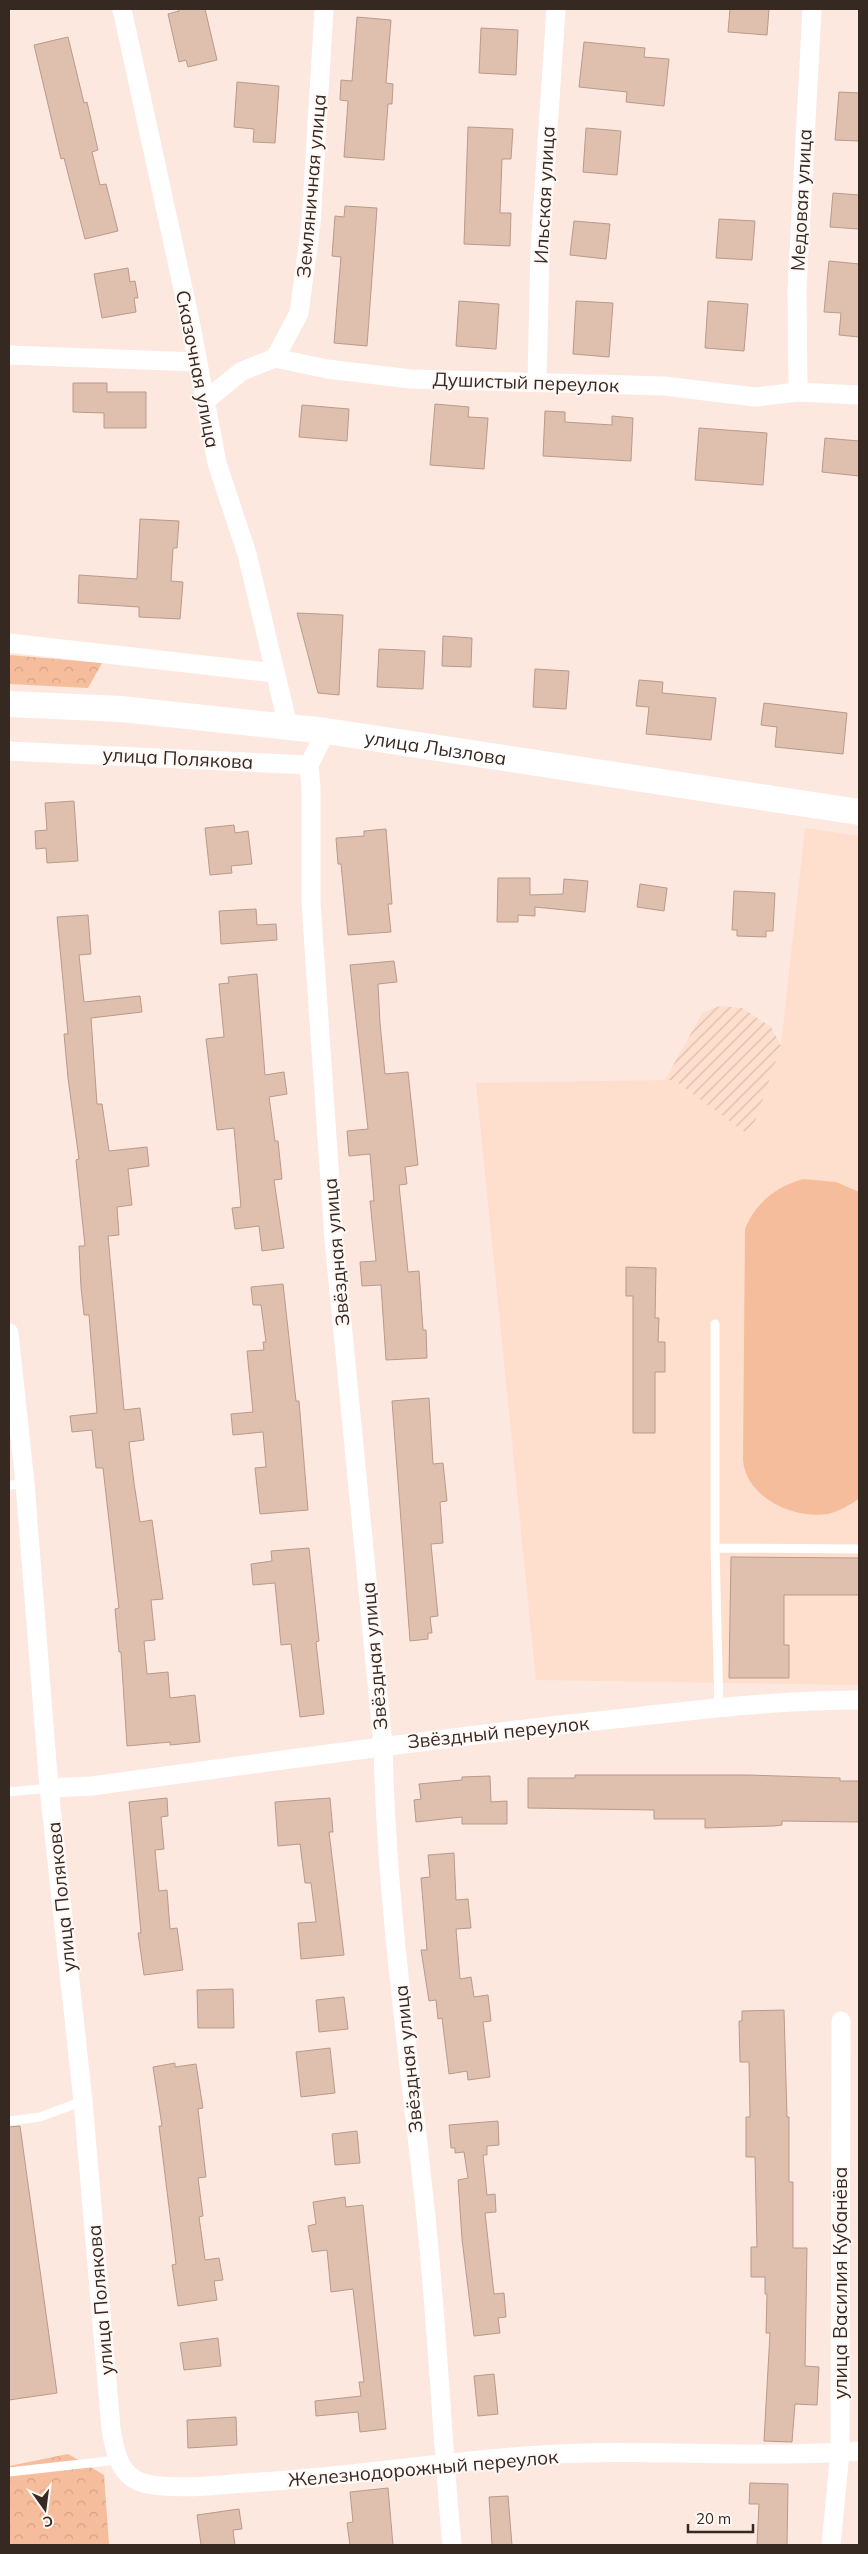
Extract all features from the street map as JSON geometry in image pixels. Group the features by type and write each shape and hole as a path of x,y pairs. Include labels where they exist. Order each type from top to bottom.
{"main road":[{"name":"улица Лызлова","path":"9,704 121,709 288,726 859,812"}],"street":[{"name":"Сказочная улица","path":"122,9 206,400 217,463 248,554 288,726"},
{"name":"Земляничная улица","path":"275,358 299,313 311,224 324,9"},
{"name":"Ильская улица","path":"536,381 540,250 556,9"},
{"name":"Медовая улица","path":"798,392 797,289 812,9"},
{"path":"9,355 197,362"},
{"path":"206,400 242,371 275,358"},
{"name":"Душистый переулок","path":"275,358 327,369 411,379 664,386 755,397 798,392 859,395"},
{"path":"9,643 275,672"},
{"path":"309,765 326,731"},
{"name":"улица Полякова","path":"9,752 309,765"},
{"name":"Звёздная улица","path":"309,765 311,903 334,1240 383,1746 384,1798 391,1882 404,2028 424,2200 452,2545"},
{"name":"улица Полякова","path":"9,1333 17,1484 83,2101 111,2429 117,2460"},
{"name":"Звёздный переулок","path":"49,1788 92,1786 383,1746 720,1708 816,1700 859,1700"},
{"name":"улица Василия Кубанёва","path":"831,2545 840,2452 841,2021"},
{"name":"Железнодорожный переулок","path":"117,2460 132,2478 146,2484 198,2486 302,2480 444,2462 543,2455 859,2451"}],"lane":[{"path":"715,1324 715,1548 720,1708"},
{"path":"715,1548 859,1549"},
{"path":"9,1792 49,1788"},
{"path":"9,2121 40,2117 83,2101"},
{"path":"9,2472 117,2460"}],"shaded area":[{"path":"805,828 859,836 859,1685 536,1680 476,1083 674,1080 750,1136 781,1046"},
{"path":"720,1006 742,1008 771,1027 781,1046 750,1136 674,1080 665,1080 703,1012"}],"green space":[{"path":"9,655 102,663 88,688 9,684"},
{"path":"803,1179 836,1182 859,1192 859,1499 840,1510 828,1514 815,1515 787,1509 762,1495 746,1473 743,1460 745,1229 761,1203 784,1186"},
{"path":"68,2454 104,2475 109,2545 9,2545 9,2466"}],"building":[{"path":"178,9 205,9 217,60 188,67 186,60 179,62 168,14 179,11"},
{"path":"730,9 769,9 767,35 728,32"},
{"path":"357,17 391,20 386,83 393,84 392,104 388,104 384,160 344,157 348,101 340,100 341,80 352,81"},
{"path":"481,28 518,30 516,75 479,73"},
{"path":"68,37 84,103 87,102 98,150 92,152 100,185 106,184 118,231 85,239 64,158 61,159 34,45"},
{"path":"584,42 645,48 644,57 669,59 664,106 626,102 627,92 579,87"},
{"path":"237,82 279,86 275,143 253,142 254,129 234,127"},
{"path":"839,92 859,93 859,141 835,140"},
{"path":"468,127 513,129 511,159 502,159 500,213 511,213 510,246 464,244"},
{"path":"586,128 621,131 617,175 583,172"},
{"path":"833,193 859,195 859,229 830,227"},
{"path":"345,206 377,208 367,346 334,343 341,257 332,256 335,216 344,217"},
{"path":"719,219 755,221 752,260 716,258"},
{"path":"574,221 610,224 606,259 570,255"},
{"path":"829,261 859,264 859,337 839,335 841,313 824,312"},
{"path":"128,268 130,282 135,281 138,298 134,298 136,312 102,318 94,274"},
{"path":"459,301 499,304 496,349 456,346"},
{"path":"576,301 613,303 609,357 573,354"},
{"path":"708,301 748,304 744,351 705,348"},
{"path":"73,383 107,383 107,392 146,392 146,428 104,428 104,413 73,412"},
{"path":"435,404 469,407 468,417 488,418 484,469 430,465"},
{"path":"302,405 349,409 347,441 299,437"},
{"path":"545,411 565,412 565,422 612,425 612,416 633,418 631,461 543,456"},
{"path":"699,428 767,433 763,485 695,480"},
{"path":"825,438 859,441 859,476 822,472"},
{"path":"140,519 179,521 177,548 173,548 171,581 183,582 180,619 139,617 139,607 78,603 79,575 137,579"},
{"path":"297,613 343,615 339,695 318,693"},
{"path":"443,636 472,638 471,667 442,666"},
{"path":"379,649 425,651 423,689 377,687"},
{"path":"535,669 569,671 566,709 533,707"},
{"path":"639,680 663,682 662,693 716,698 711,740 646,734 649,707 636,706"},
{"path":"764,703 847,713 843,754 775,747 777,727 761,725"},
{"path":"74,801 78,861 47,863 46,848 36,849 35,831 47,830 45,803"},
{"path":"234,825 235,833 248,831 252,864 231,866 232,873 210,875 205,828"},
{"path":"386,829 392,904 388,904 391,932 348,935 341,864 338,864 336,838 364,836 364,831"},
{"path":"498,878 530,878 530,895 563,894 564,879 588,881 585,912 535,907 535,916 518,915 518,922 497,922"},
{"path":"640,884 667,888 664,911 637,907"},
{"path":"734,891 775,893 773,931 766,931 766,937 737,936 737,930 732,930"},
{"path":"256,909 257,925 276,924 277,940 221,944 219,911"},
{"path":"88,915 91,954 79,955 84,1002 140,996 142,1012 91,1018 97,1104 102,1104 109,1151 147,1147 149,1166 128,1169 132,1205 117,1207 119,1235 108,1236 124,1410 140,1408 144,1440 129,1442 134,1483 140,1522 152,1520 163,1599 151,1600 155,1640 144,1641 147,1674 168,1672 170,1698 195,1695 200,1742 170,1745 170,1742 127,1746 121,1652 119,1652 115,1609 119,1608 103,1468 96,1468 92,1430 72,1432 70,1416 97,1413 89,1315 84,1315 81,1287 79,1246 85,1246 76,1160 79,1159 64,1034 68,1034 57,917"},
{"path":"394,961 397,982 378,984 380,1023 385,1074 408,1072 418,1165 405,1167 407,1184 399,1185 408,1272 419,1271 423,1330 426,1330 427,1358 386,1360 381,1285 362,1286 360,1262 376,1261 370,1201 374,1201 370,1154 349,1156 347,1131 368,1129 350,965"},
{"path":"257,974 265,1075 284,1072 287,1094 269,1097 275,1141 278,1141 282,1179 274,1180 284,1248 262,1251 259,1226 235,1229 232,1208 241,1207 234,1128 217,1130 206,1039 224,1037 219,984 229,983 228,977"},
{"path":"626,1267 656,1268 655,1318 659,1318 658,1342 665,1342 665,1372 655,1372 655,1433 633,1433 633,1296 626,1296"},
{"path":"283,1284 296,1401 299,1401 308,1510 260,1514 255,1468 266,1467 263,1432 233,1435 231,1414 253,1412 247,1351 264,1350 263,1342 266,1342 261,1305 253,1305 251,1287"},
{"path":"429,1398 433,1464 443,1463 447,1501 440,1502 443,1543 431,1544 438,1616 430,1617 432,1633 428,1633 428,1639 410,1641 392,1401"},
{"path":"309,1548 319,1641 316,1642 324,1714 300,1717 291,1644 281,1645 275,1583 253,1585 251,1564 272,1561 271,1551"},
{"path":"731,1557 859,1558 859,1595 784,1595 784,1645 789,1645 789,1678 729,1678"},
{"path":"575,1775 748,1775 840,1778 840,1781 859,1781 859,1822 782,1821 782,1825 774,1826 705,1828 705,1819 654,1819 654,1810 528,1808 528,1778 575,1778"},
{"path":"490,1776 491,1802 507,1801 507,1824 462,1824 462,1817 416,1822 414,1800 421,1799 419,1784 462,1780 462,1777"},
{"path":"167,1798 168,1816 161,1817 164,1849 155,1850 159,1891 167,1890 170,1929 177,1928 183,1970 144,1975 138,1933 141,1933 129,1802"},
{"path":"330,1798 333,1832 329,1832 344,1955 301,1959 298,1923 316,1922 311,1883 305,1883 300,1844 278,1846 275,1802"},
{"path":"454,1853 456,1900 468,1899 471,1928 456,1929 460,1979 471,1977 474,1997 488,1995 491,2021 483,2022 490,2077 468,2080 467,2071 449,2074 442,2018 438,2019 436,2000 429,2001 421,1950 427,1950 421,1878 430,1877 428,1855"},
{"path":"233,1989 234,2028 198,2028 197,1990"},
{"path":"344,1997 348,2029 319,2032 316,2000"},
{"path":"784,2010 787,2117 789,2117 789,2182 793,2182 793,2248 807,2248 805,2366 819,2367 817,2405 795,2404 792,2442 764,2441 770,2333 766,2333 767,2294 765,2294 765,2277 751,2277 751,2247 757,2247 755,2157 746,2157 746,2117 750,2117 749,2062 740,2062 739,2021 742,2021 742,2011"},
{"path":"330,2048 335,2093 301,2097 296,2052"},
{"path":"175,2063 175,2067 196,2064 203,2108 198,2109 206,2177 198,2178 203,2216 199,2217 205,2260 219,2258 223,2280 214,2281 217,2300 178,2306 172,2265 176,2264 159,2126 162,2126 153,2067"},
{"path":"498,2121 499,2145 487,2146 487,2155 483,2155 487,2195 495,2194 496,2212 485,2213 494,2294 504,2293 506,2317 498,2318 500,2333 474,2336 462,2239 458,2180 468,2178 464,2152 455,2153 455,2148 451,2148 449,2125"},
{"path":"20,2126 57,2393 9,2400 9,2127"},
{"path":"357,2131 360,2163 335,2165 332,2134"},
{"path":"345,2197 346,2207 363,2205 386,2429 360,2432 358,2412 316,2416 315,2401 361,2396 359,2382 364,2382 353,2289 331,2292 327,2250 312,2252 308,2226 316,2224 313,2202"},
{"path":"218,2338 221,2366 184,2370 180,2343"},
{"path":"494,2374 498,2414 478,2416 474,2376"},
{"path":"236,2417 237,2445 188,2448 187,2420"},
{"path":"750,2483 788,2484 787,2545 757,2545 759,2504 749,2504"},
{"path":"388,2488 393,2545 350,2545 347,2523 353,2522 350,2492"},
{"path":"508,2496 512,2545 492,2545 489,2497"},
{"path":"239,2509 242,2529 233,2530 235,2545 201,2545 197,2515"}]}
